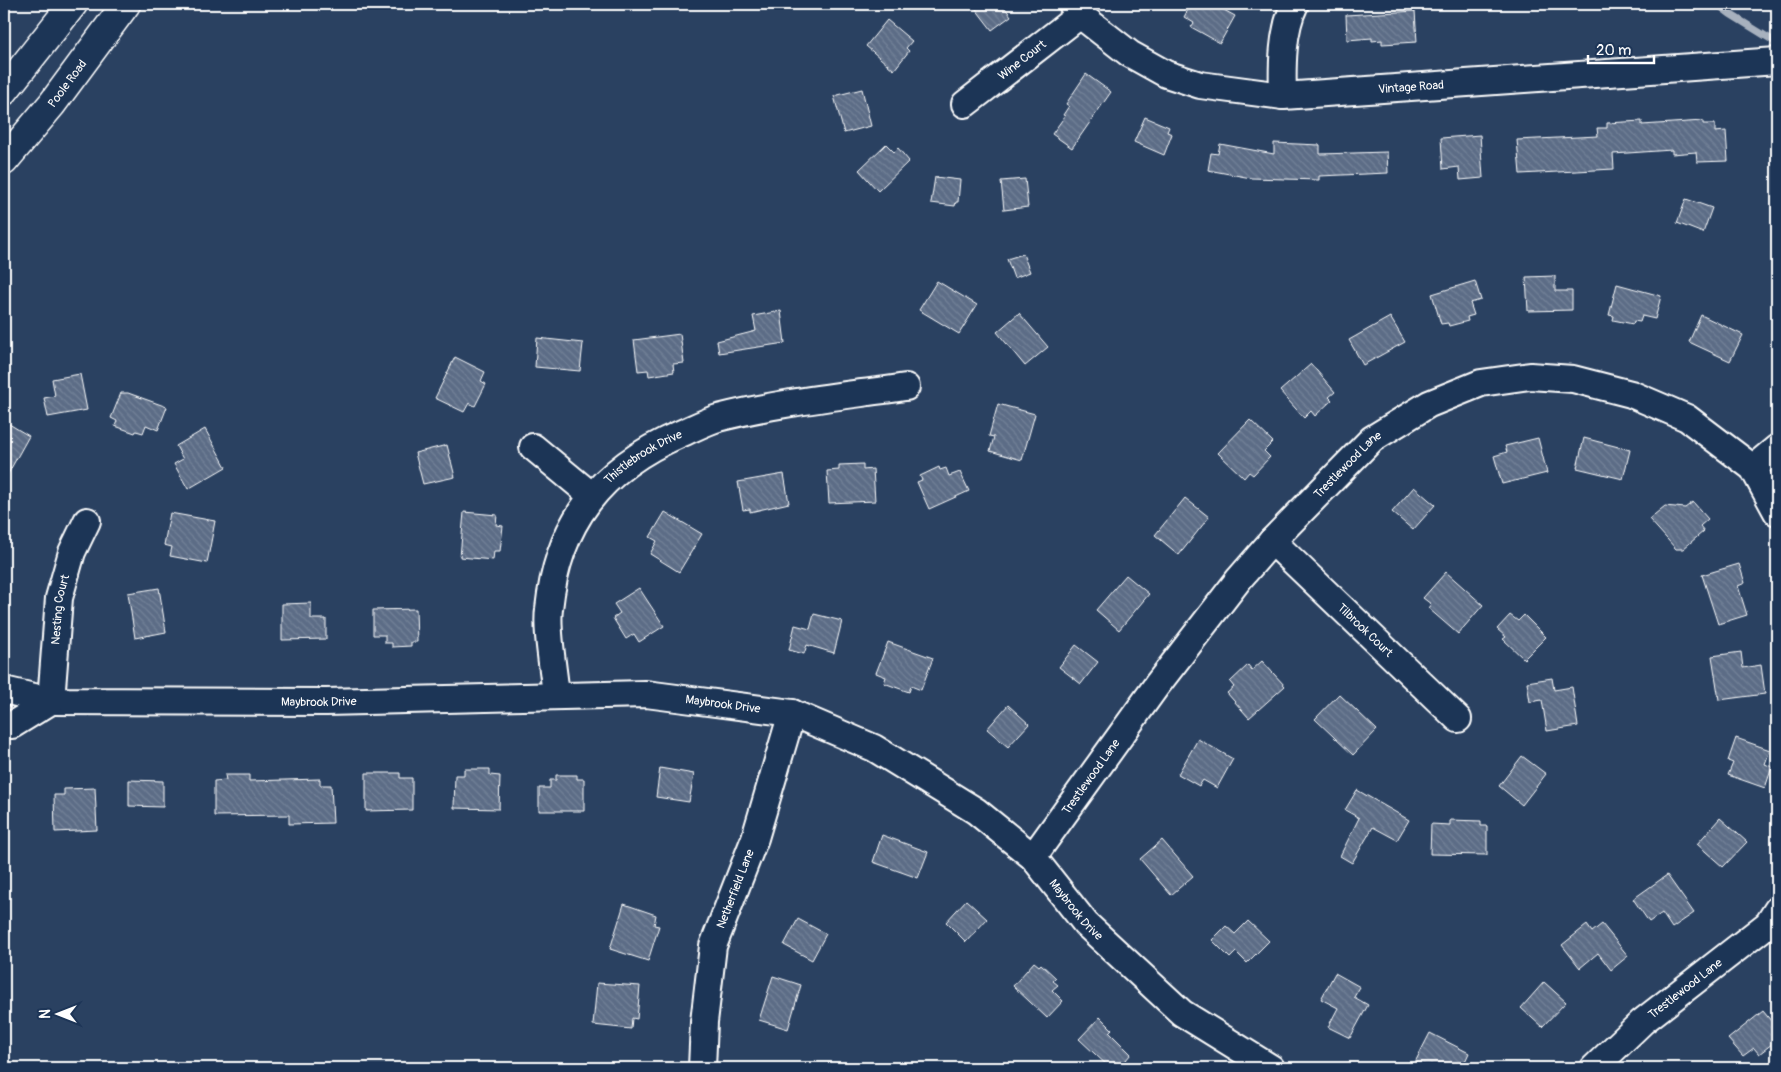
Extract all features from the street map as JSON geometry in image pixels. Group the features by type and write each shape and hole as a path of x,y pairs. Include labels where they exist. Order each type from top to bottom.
{"main road":[{"path":"4,91 73,4"},
{"name":"Poole Road","path":"8,149 52,104 126,4"}],"street":[{"path":"1283,96 1282,71 1290,14 1295,4"},
{"name":"Vintage Road","path":"1076,9 1130,54 1166,74 1200,85 1283,96 1777,61"},
{"name":"Wine Court","path":"965,104 1076,9"},
{"name":"Trestlewood Lane","path":"1033,857 1157,685 1239,579 1272,541 1372,440 1430,404 1480,383 1530,376 1573,378 1632,394 1687,418 1753,468 1777,512"},
{"name":"Thistlebrook Drive","path":"556,696 548,611 557,561 576,517 591,495 653,446 717,418 769,407 906,387"},
{"path":"533,447 591,495"},
{"path":"1753,468 1777,448"},
{"name":"Nesting Court","path":"51,701 59,598 72,552 87,521"},
{"name":"Tilbrook Court","path":"1272,541 1458,719"},
{"name":"Maybrook Drive","path":"4,690 51,701 326,702 646,694 792,713 874,748 976,811 1033,857 1086,924 1182,1013 1271,1068"},
{"path":"4,724 12,724 51,701"},
{"name":"Netherfield Lane","path":"702,1068 704,1022 713,946 755,838 792,713"},
{"name":"Trestlewood Lane","path":"1594,1068 1642,1022 1768,924 1777,910"}],"building":[{"path":"972,4 1002,4 1011,16 992,30"},
{"path":"1191,4 1213,4 1235,16 1220,43 1191,27 1194,23 1184,17"},
{"path":"1415,11 1417,42 1382,44 1382,40 1372,41 1372,38 1347,40 1346,15"},
{"path":"887,20 912,41 906,48 909,51 894,70 866,46"},
{"path":"1086,74 1111,92 1072,148 1052,134 1065,116 1063,115 1069,106 1066,104"},
{"path":"862,89 871,126 844,133 834,96"},
{"path":"1145,117 1169,127 1167,132 1172,134 1164,155 1134,142"},
{"path":"1642,121 1642,125 1703,121 1703,124 1715,124 1715,132 1726,131 1728,161 1697,162 1696,152 1672,154 1672,150 1613,154 1614,169 1520,174 1517,140 1598,136 1597,128 1607,128 1607,123"},
{"path":"1480,135 1483,178 1460,180 1459,167 1443,169 1441,138"},
{"path":"1274,143 1320,145 1320,154 1387,152 1388,173 1319,176 1319,180 1251,178 1208,170 1211,153 1218,154 1220,144 1274,154"},
{"path":"886,144 894,152 898,148 909,161 878,191 859,170"},
{"path":"935,177 960,180 958,202 956,202 955,206 931,203"},
{"path":"1025,179 1028,207 1004,210 1001,181"},
{"path":"1686,199 1712,208 1703,233 1677,223"},
{"path":"1023,254 1030,272 1014,278 1007,259"},
{"path":"1555,276 1555,291 1572,291 1572,310 1528,311 1526,277"},
{"path":"937,281 977,305 959,334 919,310"},
{"path":"1475,281 1481,300 1470,303 1474,315 1467,317 1468,321 1449,326 1448,323 1441,324 1432,294"},
{"path":"1617,284 1661,296 1655,319 1642,316 1640,322 1634,321 1633,324 1613,320 1614,316 1609,315"},
{"path":"781,311 785,343 719,353 717,341 756,331 753,316"},
{"path":"1019,313 1048,347 1025,366 997,332"},
{"path":"1701,315 1743,335 1730,361 1689,342"},
{"path":"1390,317 1405,342 1363,365 1349,340"},
{"path":"680,334 684,363 673,364 674,372 649,376 648,370 638,371 634,340"},
{"path":"537,338 583,343 580,371 535,367"},
{"path":"455,357 485,372 481,381 486,384 475,406 469,403 464,412 435,398"},
{"path":"1311,364 1335,392 1329,397 1332,400 1315,416 1311,411 1304,418 1280,391"},
{"path":"80,374 87,410 48,417 44,398 55,396 52,379"},
{"path":"121,393 128,393 167,407 158,430 146,425 143,433 136,431 135,433 115,426 117,421 111,418"},
{"path":"998,404 1035,414 1022,460 990,451 994,437 989,436"},
{"path":"1250,420 1273,442 1264,451 1270,457 1253,475 1249,472 1244,478 1218,453"},
{"path":"4,421 29,436 4,481"},
{"path":"205,429 226,467 188,489 174,464 183,459 176,446"},
{"path":"1538,438 1547,473 1502,484 1494,456 1507,452 1505,446"},
{"path":"1584,438 1630,450 1623,479 1577,468"},
{"path":"447,445 455,477 423,484 415,453"},
{"path":"863,464 863,470 873,469 875,501 829,503 827,471 839,470 839,465"},
{"path":"939,467 940,470 946,468 949,476 960,472 969,491 929,509 917,482 922,480 920,476"},
{"path":"784,474 789,503 750,512 750,509 743,510 738,482"},
{"path":"1414,487 1435,505 1413,530 1392,512"},
{"path":"1185,498 1209,517 1179,555 1155,535"},
{"path":"1693,502 1708,519 1700,526 1704,531 1683,549 1676,549 1649,519 1665,506 1685,508"},
{"path":"464,512 497,515 496,525 503,526 500,551 494,551 493,560 460,557"},
{"path":"665,512 702,534 679,572 650,554 657,541 650,537"},
{"path":"170,513 215,521 207,563 170,556 172,547 164,545"},
{"path":"1739,564 1745,583 1738,586 1747,615 1718,624 1702,575"},
{"path":"1446,572 1483,605 1458,634 1428,608 1431,604 1423,598"},
{"path":"1126,575 1149,594 1119,630 1096,610"},
{"path":"159,588 166,632 135,638 128,593"},
{"path":"639,588 664,626 639,642 634,634 626,639 613,618 620,613 614,604"},
{"path":"311,603 311,619 326,619 326,639 282,640 282,604"},
{"path":"416,609 417,642 411,642 411,646 392,647 392,643 385,643 385,635 373,635 373,610"},
{"path":"814,614 842,621 834,653 807,645 804,654 789,650 795,625 810,629"},
{"path":"1510,615 1518,621 1524,615 1546,637 1524,659 1503,639 1506,637 1497,629"},
{"path":"888,642 933,658 921,690 911,686 909,692 884,683 886,677 876,673"},
{"path":"1076,645 1098,662 1081,684 1059,667"},
{"path":"1741,652 1743,668 1761,665 1765,694 1719,700 1712,656"},
{"path":"1262,661 1285,686 1249,718 1227,693 1234,687 1230,682 1248,665 1252,670"},
{"path":"1552,678 1554,690 1572,687 1578,726 1547,731 1542,700 1530,702 1527,682"},
{"path":"1339,694 1377,730 1353,755 1315,719"},
{"path":"1008,705 1029,724 1008,747 987,729"},
{"path":"1736,738 1770,750 1765,764 1772,767 1765,788 1728,775 1733,763 1728,761"},
{"path":"1198,739 1233,759 1217,788 1203,780 1199,786 1178,774"},
{"path":"1522,756 1546,774 1522,805 1499,786"},
{"path":"660,768 694,774 689,802 656,797"},
{"path":"464,769 490,769 490,775 500,776 499,809 454,808 455,775 464,775"},
{"path":"366,773 400,773 400,778 412,778 412,810 366,811"},
{"path":"225,775 249,775 249,781 320,779 320,785 331,785 333,823 289,824 289,815 214,816 214,781 226,780"},
{"path":"556,775 577,775 577,779 584,779 584,811 539,811 539,788 550,788 550,780 556,780"},
{"path":"129,780 163,781 163,807 129,806"},
{"path":"95,788 97,830 55,832 54,795 64,795 64,789"},
{"path":"1357,790 1409,820 1397,840 1373,827 1352,863 1340,856 1359,818 1345,810"},
{"path":"1720,818 1747,842 1723,867 1697,844"},
{"path":"1450,820 1481,821 1481,826 1487,826 1487,855 1430,854 1431,824 1450,825"},
{"path":"882,835 928,852 918,878 873,862"},
{"path":"1162,840 1193,876 1171,895 1140,859"},
{"path":"1667,875 1694,913 1672,928 1662,913 1649,922 1633,899"},
{"path":"966,900 987,919 966,942 946,922"},
{"path":"624,904 656,915 654,925 659,926 648,961 610,949"},
{"path":"798,919 826,934 812,960 784,945"},
{"path":"1248,921 1269,941 1247,963 1236,952 1230,958 1212,940 1226,926 1235,934"},
{"path":"1602,924 1628,956 1611,970 1598,953 1580,968 1562,945 1587,925 1592,932"},
{"path":"1034,962 1039,966 1041,964 1056,978 1053,981 1058,985 1052,990 1063,1001 1047,1018 1013,986"},
{"path":"1335,973 1360,987 1354,997 1368,1005 1350,1038 1328,1027 1338,1008 1321,999"},
{"path":"773,976 801,985 788,1029 759,1020"},
{"path":"1544,982 1566,1002 1542,1027 1521,1008"},
{"path":"597,983 640,986 637,1019 632,1018 631,1029 593,1025"},
{"path":"1763,1011 1777,1028 1777,1040 1759,1054 1754,1048 1743,1056 1728,1039"},
{"path":"1100,1017 1112,1029 1109,1032 1131,1054 1119,1068 1110,1068 1079,1039"},
{"path":"1430,1033 1469,1053 1462,1068 1412,1068"}],"waterway":[{"path":"1717,4 1777,43"}]}
